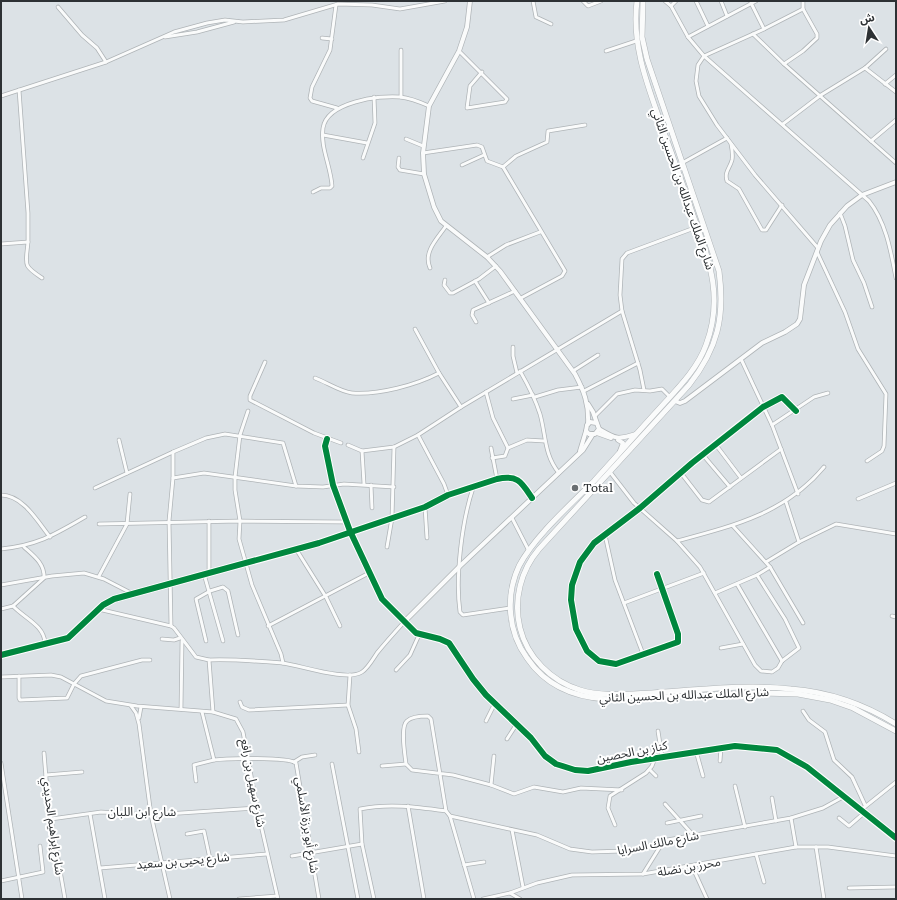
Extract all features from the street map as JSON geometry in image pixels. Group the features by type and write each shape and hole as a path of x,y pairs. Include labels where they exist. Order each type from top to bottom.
{"highway":[{"name":"شارع الملك عبدالله بن الحسين الثاني","path":"637,1 635,21 636,41 641,64 668,133 675,145 682,163 716,263 721,296 719,323 709,357 702,368 675,401 534,555 521,581 518,598 518,618 522,637 535,660 549,673 571,687 589,693 601,694 774,687 812,691 855,703 896,724"},
{"name":"شارع الملك عبدالله بن الحسين الثاني","path":"643,1 641,19 644,44 668,133 669,148 712,272 715,298 714,311 709,334 696,366 670,397 529,551 516,574 511,593 510,608 516,637 529,662 547,680 560,689 576,695 606,699 762,693 798,694 830,700 853,708 896,731"},
{"path":"669,148 672,144 675,145"},
{"path":"592,483 593,487 596,487"}],"street":[{"path":"162,38 197,32 235,22 284,20 336,5 372,5 400,9 445,1"},
{"path":"173,452 173,478 169,522 171,626 181,639 196,656 209,660 235,659 283,663 350,676 364,671 389,638 405,621 460,566 559,473 580,452 596,432 595,416 588,404 583,389 573,372 521,298 496,266 488,257 441,221 434,207 424,174 423,146 429,106 458,50 467,27 470,1"},
{"path":"533,1 536,18 550,24"},
{"path":"583,1 588,6 601,1"},
{"path":"665,1 671,6 688,37 704,56 783,124 871,204 882,225 891,253 896,278"},
{"path":"671,6 676,1"},
{"path":"696,1 708,26"},
{"path":"721,1 727,16"},
{"path":"745,1 747,6"},
{"path":"688,37 756,1"},
{"path":"784,64 803,51 817,38 817,34 803,9 803,1"},
{"path":"751,3 764,29"},
{"path":"336,5 330,50 312,87 310,98 312,101 337,108 374,97 401,97 429,106"},
{"path":"58,7 82,35 97,48 106,62"},
{"path":"803,9 764,29 704,56 698,65 696,81 699,96 727,138 818,250 845,312 858,349 886,394 884,446 882,451 867,461"},
{"path":"1,96 106,62 162,38 207,23 225,20 235,22"},
{"path":"753,34 784,64 821,95 896,163"},
{"path":"322,38 332,39"},
{"path":"606,51 636,41"},
{"path":"783,124 821,95 865,68 886,49"},
{"path":"401,50 401,97"},
{"path":"458,50 482,72 507,100 498,104 467,108 470,86 482,72"},
{"path":"865,68 896,92"},
{"path":"885,84 896,75"},
{"path":"19,90 28,213 26,266 42,278"},
{"path":"363,158 375,123 374,97"},
{"path":"313,192 318,189 330,188 332,186 323,135 323,126 337,108"},
{"path":"871,141 896,120"},
{"path":"503,167 516,156 547,142 548,131 585,125"},
{"path":"323,135 367,143"},
{"path":"682,163 727,138"},
{"path":"406,139 423,146"},
{"path":"730,142 732,158 727,168 727,182 739,189 762,230 766,230 782,206"},
{"path":"423,153 478,145 482,147 487,161 503,167 529,210 540,232 565,271 565,274 521,298"},
{"path":"462,165 484,155"},
{"path":"399,158 398,167 400,170 424,174"},
{"path":"675,401 680,403 685,401 762,344 797,324 800,319 804,285 830,225 840,213 862,195 896,182"},
{"path":"840,213 845,226 854,265 864,283 872,307"},
{"path":"430,268 428,253 446,226"},
{"path":"644,390 638,363 622,311 620,295 624,256 653,242 697,227"},
{"path":"488,257 506,245 540,232"},
{"path":"1,244 28,242"},
{"path":"445,280 444,285 451,293 475,281 496,266"},
{"path":"475,281 489,303"},
{"path":"476,322 472,311 515,291"},
{"path":"348,445 362,451 394,448 418,435 518,372 558,350 622,311"},
{"path":"415,329 439,373 461,407"},
{"path":"514,347 513,356 518,372 534,396 542,423 544,441 549,456 559,473"},
{"path":"573,372 598,355"},
{"path":"742,358 772,425 798,494"},
{"path":"265,362 250,396 250,400 327,439 341,442"},
{"path":"513,399 558,390 583,389 638,363"},
{"path":"315,378 351,393 378,392 427,380 439,373"},
{"path":"595,416 617,394 662,389 670,397"},
{"path":"486,392 493,418 508,448"},
{"path":"772,425 796,411 814,397 828,393"},
{"path":"657,574 679,639 676,643 616,664 599,660 587,651 578,636 571,600 574,576 587,551 763,407 782,397 796,411"},
{"path":"580,452 588,424 588,404"},
{"path":"248,411 240,435 234,477 240,520 239,538 252,585 281,654 283,663"},
{"path":"588,424 596,423"},
{"path":"586,431 596,432 614,438 623,443 620,452"},
{"path":"614,438 626,438 636,434"},
{"path":"95,488 182,447 219,435 240,435 248,438 283,443 296,486"},
{"path":"418,435 444,484 448,495"},
{"path":"327,439 325,446 333,485 346,522 369,573 382,599 419,635 410,655 396,670"},
{"path":"118,440 127,473"},
{"path":"492,458 505,456 508,448 527,440 544,441"},
{"path":"716,445 741,478"},
{"path":"387,547 392,518 394,448"},
{"path":"491,448 497,478"},
{"path":"681,473 702,500 706,502 712,501 781,449"},
{"path":"362,451 364,484"},
{"path":"703,455 730,487"},
{"path":"677,541 733,526 786,502 813,481 824,467"},
{"path":"610,472 626,494 677,541 704,573 743,644 761,671 768,672 775,670 782,661 798,650 799,647 785,620 757,575"},
{"path":"173,478 204,473 296,486 324,487 333,485 364,484 394,487"},
{"path":"1,654 68,638 106,603 132,593 296,549 425,507 448,495 473,488 497,478 515,478 525,487 532,498"},
{"path":"371,485 372,508"},
{"path":"858,499 896,485"},
{"path":"473,488 466,512 460,566 461,614 510,608"},
{"path":"99,576 127,524 130,494"},
{"path":"1,495 14,498 24,505 50,537"},
{"path":"786,502 799,542"},
{"path":"425,507 427,538"},
{"path":"1,549 24,546 50,537 85,516"},
{"path":"512,518 529,551"},
{"path":"99,524 240,520 346,522"},
{"path":"209,521 209,573"},
{"path":"766,562 799,542 838,524 896,534"},
{"path":"733,526 770,567 803,623"},
{"path":"605,535 615,580 643,654"},
{"path":"24,546 41,565 44,578"},
{"path":"296,549 326,597 340,626"},
{"path":"715,592 757,575 770,567"},
{"path":"1,585 80,573 99,576 132,593"},
{"path":"268,626 326,597 369,573"},
{"path":"624,602 704,573"},
{"path":"204,574 223,641"},
{"path":"1,609 13,606 44,578"},
{"path":"737,584 782,661"},
{"path":"206,641 196,599 210,591 223,587 227,589 238,635"},
{"path":"13,606 39,628 43,634 45,643"},
{"path":"98,609 171,626"},
{"name":"كناز بن الحصين","path":"419,635 434,637 449,643 473,679 552,762 561,766 575,770 596,770 631,762 743,745 782,752 807,767 896,838"},
{"path":"162,639 181,639"},
{"path":"180,709 181,639"},
{"path":"721,648 743,644"},
{"path":"19,676 18,698 22,701 68,698 74,684 81,676 85,674 142,660 150,660"},
{"path":"209,660 213,712"},
{"name":"شارع سهيل بن رافع","path":"1,677 52,674 99,698 130,705 213,712 227,715 238,722 243,730 257,808 277,898"},
{"path":"350,676 348,705 356,729 359,752"},
{"path":"240,702 242,707 249,710 348,705"},
{"path":"486,722 495,703"},
{"path":"130,705 136,713 140,724"},
{"path":"139,706 151,815 170,899"},
{"path":"803,711 809,720 825,732 834,760 852,777 865,805"},
{"path":"202,712 214,760"},
{"path":"474,899 450,816 446,811 441,773 432,723 428,716 409,720 404,725 403,732 406,764 412,770 441,773 492,785 514,794 534,787 563,792 581,788 622,790"},
{"path":"507,739 516,725"},
{"path":"658,731 662,757"},
{"path":"720,760 721,748"},
{"path":"696,752 703,776"},
{"name":"شارع إبراهيم الحديدي","path":"44,753 51,819 64,899"},
{"path":"294,762 302,757 315,754"},
{"path":"492,785 494,756"},
{"name":"شارع أبو برزة الأسلمي","path":"196,780 194,765 214,760 248,758 287,759 294,762 297,766 319,899"},
{"path":"615,825 608,802 610,796 622,790 650,770 655,758"},
{"path":"1,763 22,899"},
{"path":"332,764 358,899"},
{"path":"382,766 406,764"},
{"path":"650,770 656,776"},
{"path":"46,775 82,772"},
{"path":"839,818 848,826 862,811 865,805 896,782"},
{"path":"735,786 745,827"},
{"name":"شارع مالك السرايا","path":"450,816 537,835 570,849 592,852 631,850 663,842 791,818 824,808 843,797"},
{"path":"772,798 776,821"},
{"path":"665,804 694,836"},
{"path":"373,899 362,844 360,809 384,806 408,806 446,811"},
{"path":"408,806 424,899"},
{"name":"شارع ابن اللبان","path":"51,819 118,812 151,815 257,808"},
{"path":"90,814 105,899"},
{"path":"667,822 701,816"},
{"path":"791,818 796,847"},
{"path":"512,830 523,887"},
{"path":"187,834 204,831 210,859"},
{"path":"644,874 663,842"},
{"path":"292,856 362,844"},
{"path":"1,881 19,879 43,872 40,846"},
{"name":"محرز بن نضلة","path":"483,899 510,893 523,887 572,875 644,874 796,847 816,847 861,851 896,856"},
{"path":"816,847 824,899"},
{"name":"شارع يحيى بن سعيد","path":"100,868 267,854"},
{"path":"756,854 764,882"},
{"path":"464,865 484,862"},
{"path":"692,866 707,899"},
{"path":"850,888 896,887"},
{"path":"510,893 520,899"},
{"path":"238,899 277,898"}],"cycle path":[{"path":"657,574 678,634 678,642 616,664 599,661 587,651 576,629 571,600 572,585 580,562 594,543 640,508 692,463 763,407 782,397 796,411"},
{"path":"327,439 325,446 333,485 350,531 382,599 416,633 440,639 449,643 473,679 486,695 531,738 545,756 556,764 575,770 588,771 631,762 735,746 777,750 807,767 896,838"},
{"path":"1,655 68,638 103,605 114,599 319,543 425,507 448,495 497,479 510,478 519,481 532,498"}],"place":[{"name":"Total","path":"575,488"}]}
